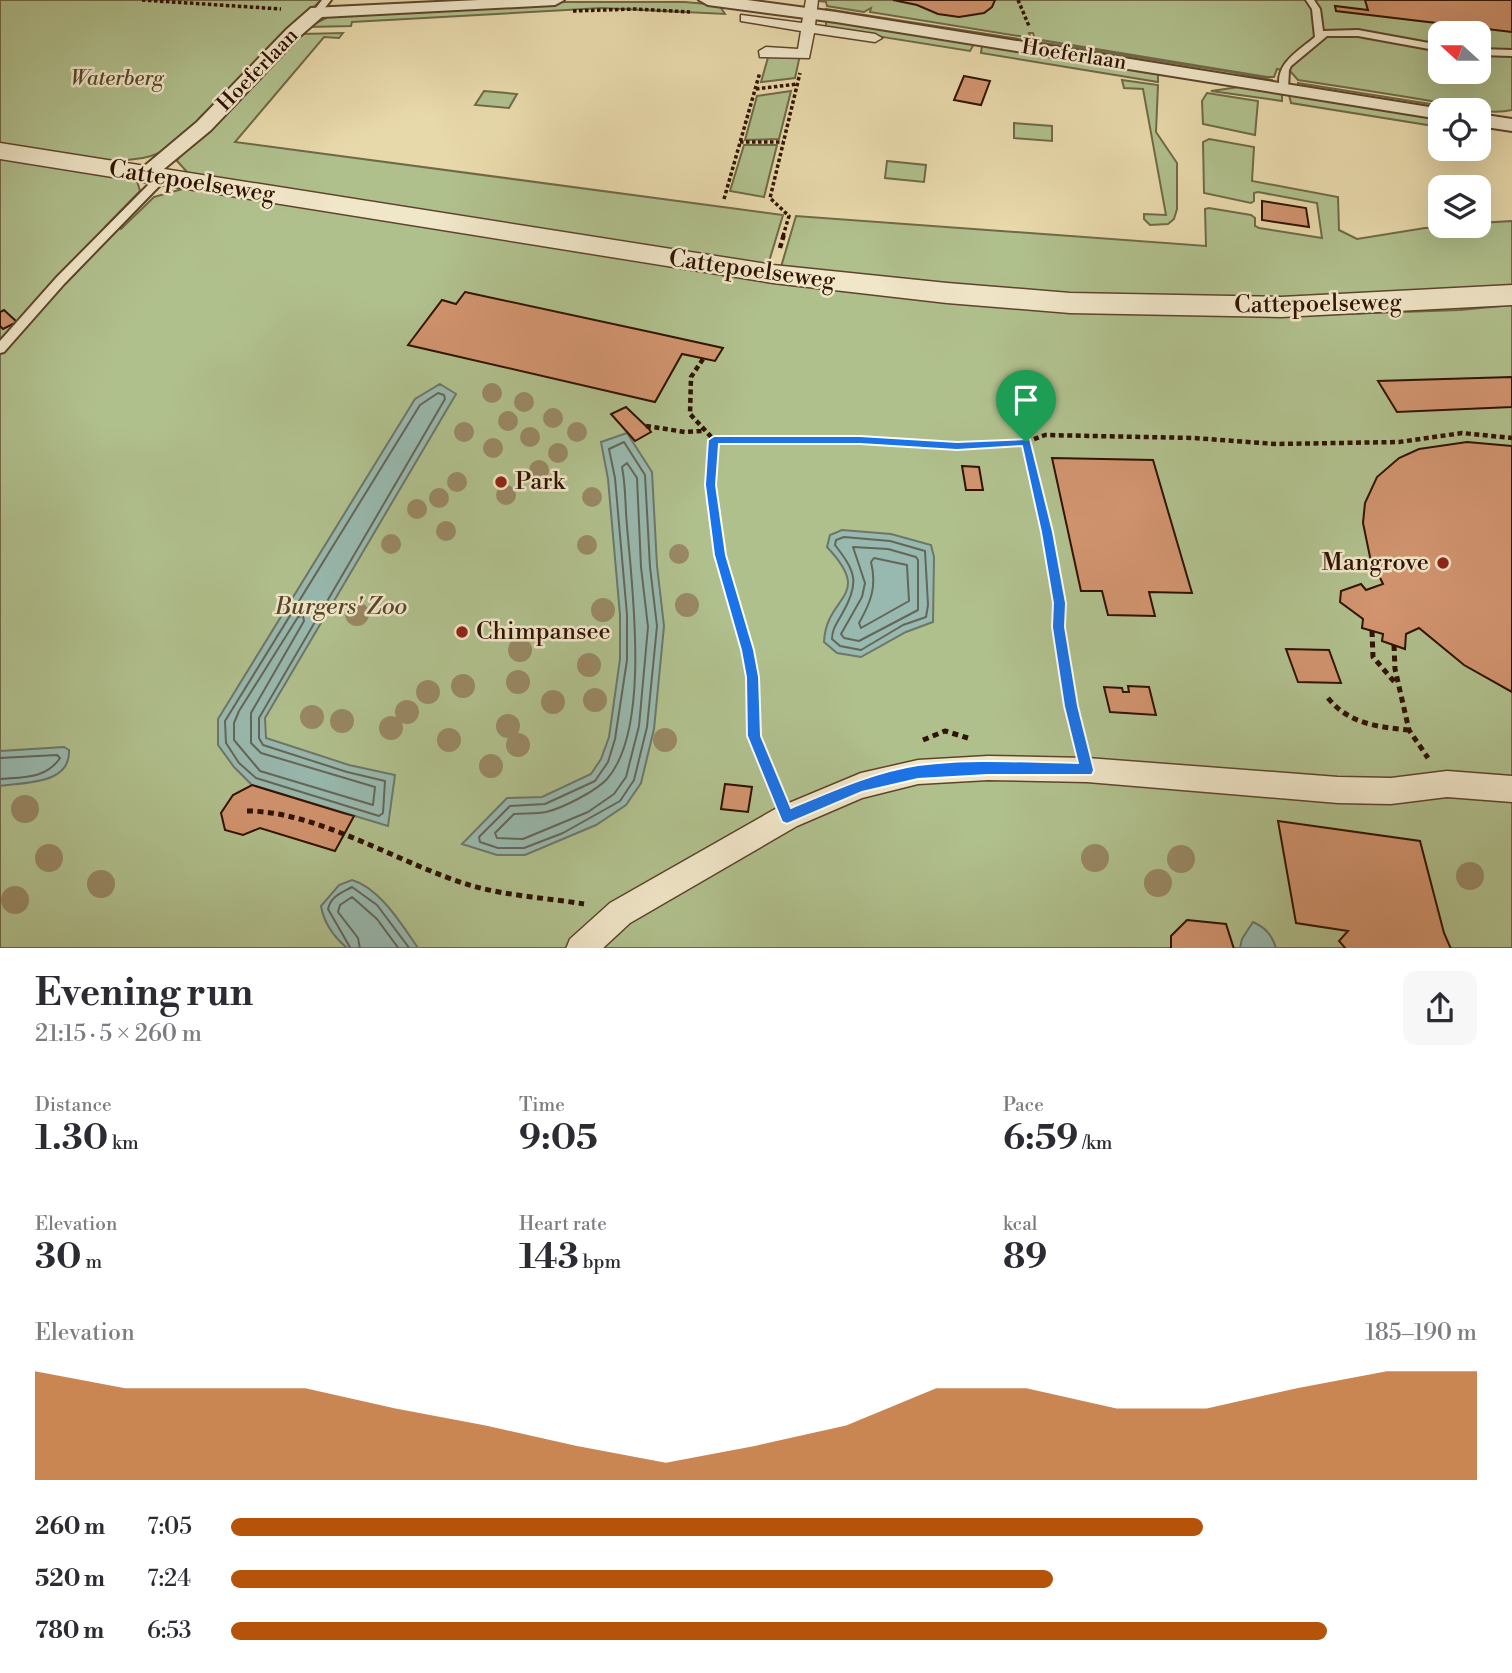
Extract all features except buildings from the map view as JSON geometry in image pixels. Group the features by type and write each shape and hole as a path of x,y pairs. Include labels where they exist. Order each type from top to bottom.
{"street":[{"name":"Hoeferlaan","path":"154,176 322,6 449,8 555,0"},
{"name":"Hoeferlaan","path":"708,0 1428,111"},
{"path":"746,18 811,14 876,38"},
{"path":"765,54 766,51 804,54 811,14"},
{"path":"1491,122 1512,125"},
{"name":"Cattepoelseweg","path":"0,151 772,274 947,293 1070,303 1281,307 1512,295"},
{"path":"580,948 620,913 787,817 861,786 918,772 988,768 1087,770 1338,790 1391,791 1447,784 1512,789"}],"lane":[{"path":"1310,0 1316,9 1319,36"},
{"path":"1283,88 1284,70 1288,64 1319,36 1335,31 1428,46"},
{"path":"1491,52 1512,53"},
{"path":"0,349 154,176"}],"path":[{"path":"142,0 322,6"},
{"path":"1018,0 1031,33"},
{"path":"622,16 625,9"},
{"path":"724,199 765,54"},
{"path":"779,250 789,216 770,198 804,54"},
{"path":"756,89 797,84"},
{"path":"740,142 783,142"},
{"path":"703,359 691,377 690,414 702,431 714,440 882,440 957,446 1026,442 1045,435 1195,438 1276,444 1399,442 1462,433 1512,438"},
{"path":"646,426 685,432 702,431"},
{"path":"714,440 712,497 720,555 748,650 752,677 754,736 787,817"},
{"path":"1026,442 1047,532 1059,603 1059,627 1071,706 1087,770"},
{"path":"1373,631 1373,657 1398,685"},
{"path":"1394,645 1398,685 1409,730 1447,784"},
{"path":"1328,698 1342,713 1361,722 1409,730"},
{"path":"247,811 265,811 344,834 407,863 475,887 585,904 620,913"}],"green space":[{"name":"Waterberg","path":"0,0 321,0 289,28 221,104 181,140 161,152 143,158 107,160 0,143"},
{"path":"813,0 1512,0 1512,110 1491,112 1491,98 1428,98 1428,101 1298,80 1291,72 1277,69 1274,77 1267,77 1035,39 1033,33 1029,33 1031,38 870,12 871,8 864,12 827,6 826,2"},
{"path":"565,2 684,2 719,5 725,14 602,8 352,22 351,26 308,27 332,15"},
{"path":"826,9 1232,72 1272,80 1272,83 826,12"},
{"path":"826,20 974,44 970,51 826,28"},
{"path":"343,33 339,38 324,37 235,142 783,215 768,265 189,174 177,161 301,34"},
{"path":"982,45 1153,71 1158,74 1158,82 981,53"},
{"path":"769,54 800,55 795,78 761,82"},
{"path":"1122,80 1158,85 1156,132 1177,163 1177,209 1174,219 1168,224 1150,225 1144,219 1144,214 1166,215 1143,89 1124,88"},
{"path":"1298,83 1428,104 1428,107 1298,87"},
{"path":"1246,86 1282,93 1282,101 1211,91"},
{"path":"484,91 517,94 509,108 475,105"},
{"path":"791,91 779,139 745,140 757,96"},
{"path":"1207,93 1258,101 1255,135 1203,124 1202,101"},
{"path":"1292,93 1428,117 1428,125 1291,103 1289,95"},
{"path":"1014,123 1052,126 1052,141 1014,138"},
{"path":"1209,139 1254,147 1252,181 1338,197 1339,230 1357,239 1428,228 1428,238 1491,238 1491,222 1512,221 1512,287 1278,298 1070,294 946,285 781,267 796,216 1206,246 1205,209 1209,208 1251,215 1255,218 1255,226 1259,228 1322,238 1317,203 1258,192 1254,193 1254,201 1251,203 1204,193 1203,142"},
{"path":"744,145 777,145 764,197 730,191"},
{"name":"Burgers' Zoo","path":"0,158 137,181 140,191 106,226 121,229 154,197 186,188 771,282 948,302 1283,316 1460,310 1512,305 1512,948 0,948"},
{"path":"887,161 926,165 924,182 885,178"}],"water":[{"path":"440,384 456,394 265,718 266,738 349,765 395,775 388,826 252,785 218,745 218,719 415,399"},
{"path":"627,433 652,472 657,566 664,626 654,729 641,783 626,805 596,825 525,855 497,855 462,844 507,798 542,797 591,774 601,759 609,737 620,659 620,615 608,479 601,442"},
{"path":"842,530 891,534 931,545 934,557 933,622 906,632 861,657 837,653 824,642 832,614 848,587 841,564 827,547 830,535"},
{"path":"64,747 69,750 68,761 54,776 44,780 0,786 0,751"},
{"path":"352,880 362,884 381,899 418,948 347,948 338,939 330,930 321,906 339,885"},
{"path":"1253,922 1268,932 1276,948 1240,948 1242,939"}],"place":[{"name":"Park","path":"501,482"},
{"name":"Mangrove","path":"1443,563"},
{"name":"Chimpansee","path":"462,632"}],"route":[{"path":"714,440 860,440 957,446 1026,442 1047,532 1059,603 1059,627 1071,706 1087,770 988,768 918,772 861,786 787,817 754,736 752,677 748,650 720,555 711,485 714,440"}]}
